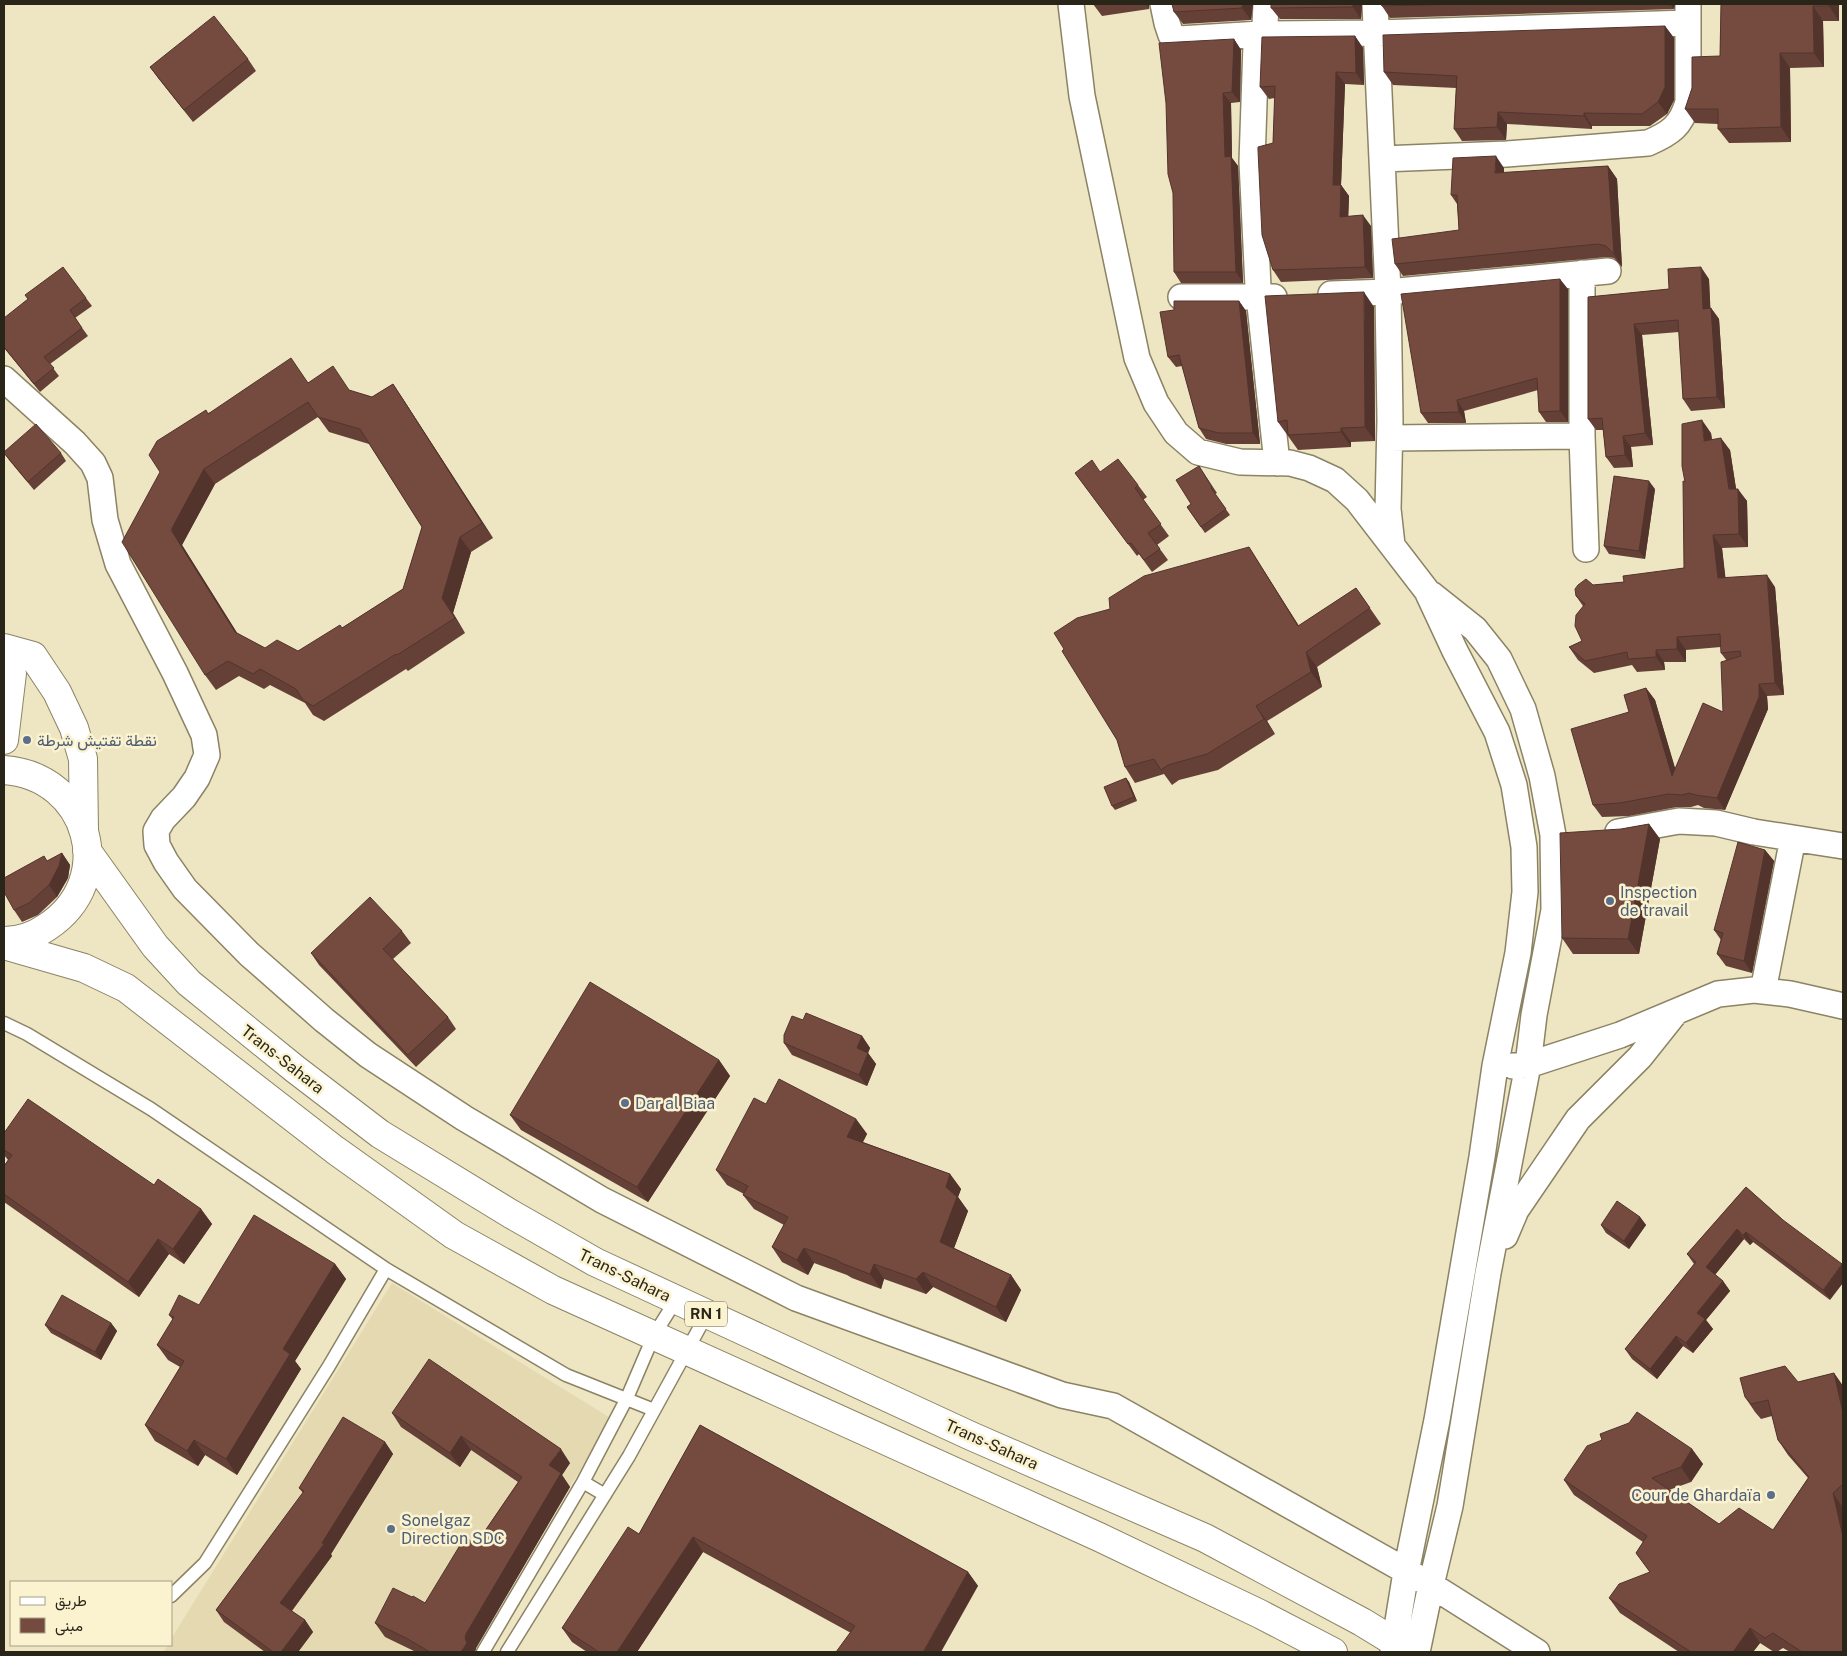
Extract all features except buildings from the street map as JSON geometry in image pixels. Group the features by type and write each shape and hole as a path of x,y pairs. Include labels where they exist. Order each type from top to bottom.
{"main road":[{"path":"4,648 33,656 57,692 74,728 83,759 86,841 85,876 75,900 59,920 37,934 13,941 4,941"},
{"path":"4,663 12,674 4,740"},
{"name":"Trans-Sahara","path":"4,770 21,772 43,780 62,794 76,813 86,841 155,946 189,983 295,1069 380,1134 511,1214 595,1262 972,1436 1206,1538 1362,1622 1404,1650"},
{"name":"RN 1","path":"4,945 84,968 126,988 335,1150 454,1235 553,1290 1099,1537 1260,1614 1333,1652"}],"street":[{"path":"1071,4 1082,96 1137,358 1156,404 1176,433 1198,452 1240,462 1290,463 1309,468 1335,480 1356,500 1427,591 1496,732 1514,785 1524,847 1525,892 1518,953 1495,1066 1482,1157 1438,1410 1406,1572 1404,1650"},
{"path":"1163,4 1171,35 1179,39 1261,34 1377,33 1688,13 1688,102 1684,116 1675,128 1665,136 1648,143 1507,154 1382,159"},
{"path":"1266,4 1266,18 1256,44 1252,162 1259,297 1277,463"},
{"path":"1375,4 1388,292 1390,438 1388,509 1392,545"},
{"path":"1181,297 1303,296 1388,292 1608,272"},
{"path":"1582,273 1582,436 1586,549"},
{"path":"4,379 75,442 93,463 100,478 105,520 118,564 204,735 207,755 197,778 184,797 163,819 156,831 157,845 166,862 185,889 249,954 324,1020 368,1055 464,1118 602,1200 796,1298 1062,1395 1113,1406 1431,1585 1538,1652"},
{"path":"1390,438 1582,436"},
{"path":"1404,1650 1431,1585 1450,1506 1488,1273 1528,1065 1534,1015 1554,910 1572,834 1542,776 1523,709 1499,659 1475,629 1427,591"},
{"path":"1572,834 1631,830 1678,822 1716,823 1843,846"},
{"path":"1763,991 1793,838"},
{"path":"1495,1066 1528,1065 1620,1035 1718,994 1754,990 1790,994 1843,1006"},
{"path":"1488,1273 1516,1210 1578,1119 1640,1057 1677,1011"}],"lane":[{"path":"4,1023 27,1034 151,1109 386,1269 566,1375 654,1410"},
{"path":"172,1595 205,1563 329,1366 386,1269"},
{"path":"483,1652 583,1482 627,1398 654,1335 676,1300"},
{"path":"507,1652 629,1456 707,1314"},
{"path":"583,1482 605,1494"}],"shaded area":[{"name":"Sonelgaz Direction SDC","path":"392,1283 612,1419 467,1652 164,1651 167,1646 172,1646 172,1637"}],"place":[{"name":"نقطة تفتيش شرطة","path":"27,740"},
{"name":"Inspection de travail","path":"1610,901"},
{"name":"Dar al Biaa","path":"625,1103"},
{"name":"Cour de Ghardaïa","path":"1771,1495"},
{"name":"Sonelgaz Direction SDC","path":"391,1529"}]}
